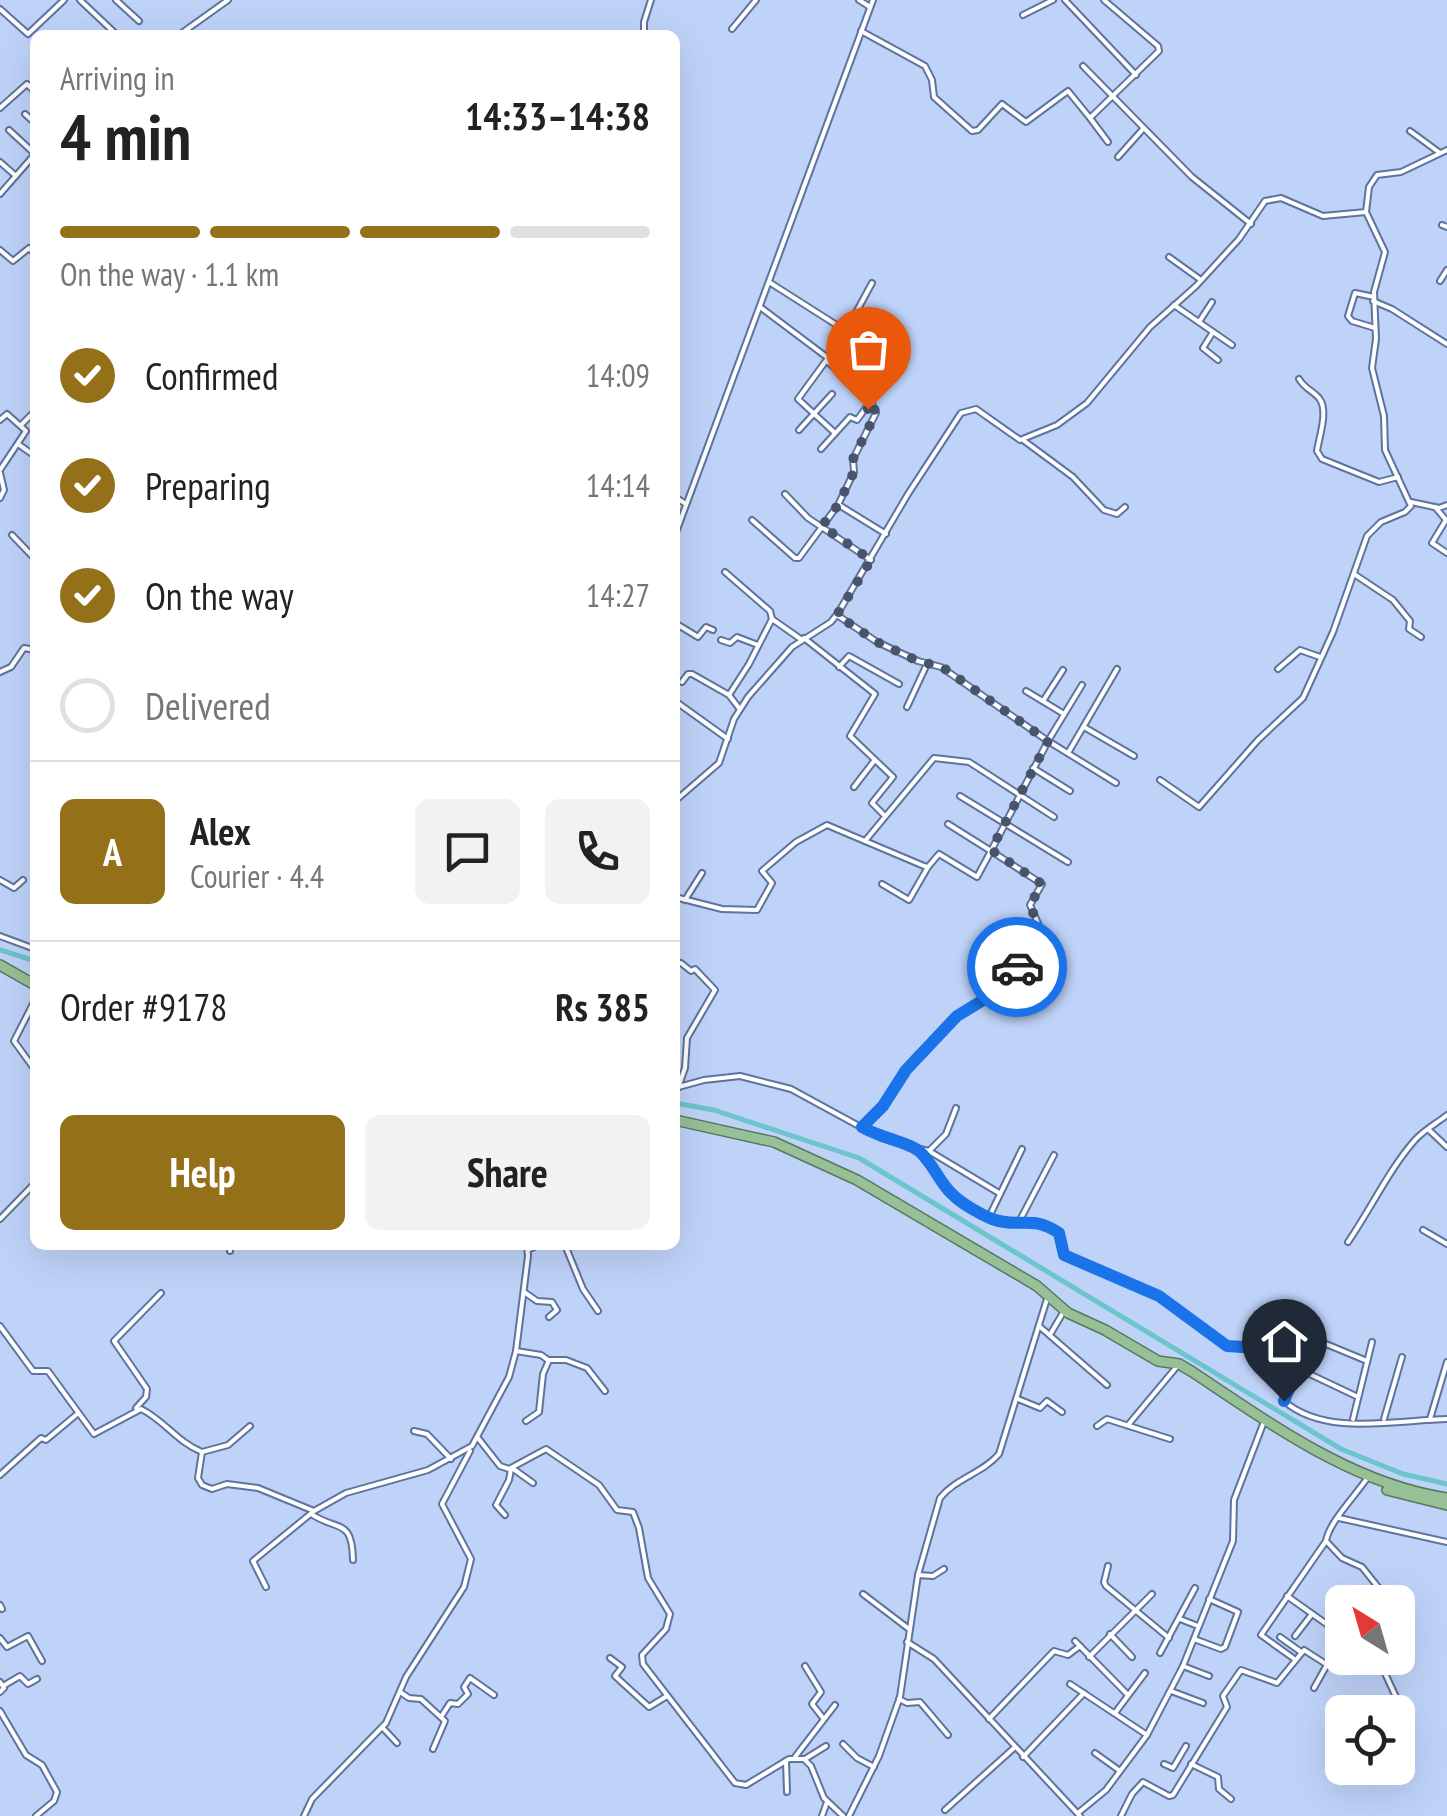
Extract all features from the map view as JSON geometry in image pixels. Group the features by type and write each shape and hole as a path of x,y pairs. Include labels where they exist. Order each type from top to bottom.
{"highway":[{"path":"0,965 30,982"},
{"path":"680,1122 774,1142 872,1188 1057,1303 1158,1361 1179,1364 1370,1479 1447,1502"}],"street":[{"path":"32,30 64,0"},
{"path":"80,0 112,30"},
{"path":"116,0 139,21"},
{"path":"186,30 228,0"},
{"path":"645,30 651,0"},
{"path":"732,30 756,0"},
{"path":"859,0 870,7"},
{"path":"680,521 873,0"},
{"path":"1024,15 1052,0"},
{"path":"1065,0 1136,75"},
{"path":"1090,118 1160,50 1104,0"},
{"path":"0,9 30,32"},
{"path":"861,31 924,66 932,80 934,96 974,132 1002,104 1026,122 1069,91 1108,142"},
{"path":"1083,66 1204,187 1251,224"},
{"path":"0,108 27,84 30,87"},
{"path":"25,114 30,118"},
{"path":"1118,157 1143,129"},
{"path":"9,130 30,149"},
{"path":"1410,131 1440,153"},
{"path":"1447,150 1402,172 1377,175 1369,187 1366,212 1385,252 1373,299 1372,361 1384,416 1384,450 1412,502 1435,508 1447,518 1432,543 1447,553"},
{"path":"0,194 30,160"},
{"path":"0,162 16,176"},
{"path":"1023,440 1057,425 1101,388 1150,327 1201,280 1251,224 1260,206 1276,197 1315,215 1366,212"},
{"path":"0,250 12,260 30,249"},
{"path":"1169,256 1201,280"},
{"path":"1440,281 1447,270"},
{"path":"770,282 844,331 853,322 872,283"},
{"path":"1375,328 1348,316 1355,293 1392,308 1447,344"},
{"path":"1199,322 1212,302"},
{"path":"1174,305 1232,346"},
{"path":"752,520 797,559 838,505 854,472 853,459 876,413 871,401 828,362 827,356 760,307"},
{"path":"1213,332 1203,348 1218,360"},
{"path":"828,362 798,399 835,433"},
{"path":"1300,380 1323,407 1317,451 1322,458 1379,482 1398,477"},
{"path":"799,430 832,394"},
{"path":"821,449 850,416 857,420 863,415 871,401"},
{"path":"680,797 712,771 724,753 739,708 803,639 837,615 961,413 976,409 1012,438 1023,440 1072,477 1104,510 1116,514 1125,507"},
{"path":"0,420 8,414 26,430 0,471 4,490 0,498"},
{"path":"21,425 30,416"},
{"path":"18,444 30,452"},
{"path":"785,494 871,560"},
{"path":"680,500 686,504"},
{"path":"1160,780 1197,806 1202,805 1258,740 1302,698 1367,536 1381,522 1406,512 1412,502"},
{"path":"838,505 886,534"},
{"path":"1435,508 1447,505"},
{"path":"12,535 30,554"},
{"path":"725,572 770,611 772,619 875,694 850,736 893,777 872,803 885,816"},
{"path":"1354,574 1402,608 1410,620 1408,629 1421,636"},
{"path":"837,615 868,637 942,667 1116,783"},
{"path":"729,695 772,619"},
{"path":"680,626 697,636 707,627 713,630"},
{"path":"720,640 730,643 736,636 758,644"},
{"path":"0,672 11,667 25,647 30,648"},
{"path":"1278,669 1300,650 1320,657"},
{"path":"839,667 849,656 899,684"},
{"path":"908,706 927,664"},
{"path":"1043,701 1063,670"},
{"path":"1068,753 1117,670"},
{"path":"682,682 691,674 729,695 739,708"},
{"path":"882,884 909,900 939,854 975,877 1082,685"},
{"path":"1026,690 1064,714"},
{"path":"680,704 728,738"},
{"path":"1084,727 1134,756"},
{"path":"865,842 934,758 969,762 1054,817"},
{"path":"854,787 874,762"},
{"path":"1033,768 1070,791"},
{"path":"960,796 1068,862"},
{"path":"862,1127 883,1106 906,1070 957,1016 988,997 1034,948 1041,930 1030,905 1042,884 948,824"},
{"path":"680,898 722,909 756,910 772,883 762,871 810,833 832,825 897,857 928,867"},
{"path":"685,900 702,873"},
{"path":"0,880 14,888 23,880"},
{"path":"0,936 30,946"},
{"path":"680,1079 685,1068 687,1038 715,990 695,968 690,971 682,962"},
{"path":"30,1010 14,1042 30,1063"},
{"path":"680,1087 740,1076 810,1097 881,1138 929,1151 999,1194"},
{"path":"929,1151 946,1134 956,1108"},
{"path":"1348,1242 1396,1164 1428,1129 1447,1115"},
{"path":"1428,1129 1447,1147"},
{"path":"915,1148 952,1194 988,1217 1010,1224 1034,1220 1052,1228 1059,1233 1064,1255 1159,1296 1227,1346 1274,1349 1292,1359 1297,1368 1358,1397"},
{"path":"988,1217 1022,1149"},
{"path":"1018,1222 1054,1156"},
{"path":"0,1219 30,1188"},
{"path":"1423,1230 1447,1244"},
{"path":"304,1816 312,1799 383,1728 470,1571 469,1552 442,1504 504,1390 516,1350 527,1250"},
{"path":"567,1250 582,1290 598,1311"},
{"path":"0,1326 32,1370 48,1371 95,1434 135,1409 146,1397 148,1389 114,1341 161,1292"},
{"path":"524,1292 537,1301 552,1302 557,1310 549,1317"},
{"path":"1045,1329 1057,1303"},
{"path":"805,1759 827,1801 846,1816 874,1767 899,1699 918,1574 940,1498 946,1490 996,1458 1057,1303"},
{"path":"1045,1329 1107,1384"},
{"path":"1314,1338 1367,1361"},
{"path":"1352,1422 1372,1342"},
{"path":"516,1350 587,1368 605,1391"},
{"path":"1384,1421 1402,1357"},
{"path":"526,1421 538,1412 549,1360"},
{"path":"1430,1419 1447,1362"},
{"path":"1128,1424 1179,1364"},
{"path":"1297,1368 1284,1398 1288,1405 1321,1420 1447,1419"},
{"path":"1020,1400 1039,1408 1047,1401 1062,1412"},
{"path":"135,1409 151,1414 170,1433 198,1450 228,1444 250,1426"},
{"path":"0,1475 41,1438 47,1439 78,1414"},
{"path":"907,1642 934,1659 1079,1815 1106,1790 1147,1735 1183,1666 1234,1534 1234,1506 1265,1418"},
{"path":"1097,1426 1108,1419 1170,1439"},
{"path":"414,1430 427,1434 451,1458"},
{"path":"478,1438 500,1466 512,1468 533,1482"},
{"path":"266,1587 253,1561 313,1512 342,1495 418,1474 472,1446"},
{"path":"505,1514 496,1504 512,1468 544,1449 599,1484 616,1510 634,1514 648,1578 670,1614 666,1629 641,1660 739,1786 795,1757 835,1706"},
{"path":"198,1450 198,1478 206,1488 228,1484 252,1486 313,1512 348,1530 353,1560"},
{"path":"1295,1660 1261,1636 1326,1541 1329,1527 1370,1479"},
{"path":"1339,1518 1447,1542"},
{"path":"1326,1541 1342,1558 1364,1569 1376,1585"},
{"path":"1108,1566 1104,1584 1169,1638"},
{"path":"918,1574 932,1576 944,1568"},
{"path":"1160,1653 1195,1588"},
{"path":"863,1594 909,1629"},
{"path":"1090,1656 1152,1594"},
{"path":"1287,1596 1325,1623"},
{"path":"1194,1639 1221,1650 1226,1647 1238,1612 1209,1600"},
{"path":"1295,1636 1312,1614"},
{"path":"1180,1619 1198,1626"},
{"path":"1110,1634 1132,1657"},
{"path":"0,1638 8,1647 27,1636 42,1661"},
{"path":"1280,1637 1301,1652"},
{"path":"990,1719 1053,1652 1067,1655 1078,1644 1127,1694"},
{"path":"1122,1816 1141,1782 1147,1781 1170,1797 1227,1707 1223,1696 1230,1691 1240,1670 1277,1683 1301,1652 1308,1650 1325,1661"},
{"path":"610,1658 622,1667 615,1676 649,1707 667,1696"},
{"path":"805,1666 821,1692 812,1704 823,1718"},
{"path":"1183,1666 1209,1676"},
{"path":"1314,1688 1325,1668"},
{"path":"1115,1713 1145,1673"},
{"path":"1,1687 20,1676 27,1684 37,1679"},
{"path":"441,1717 450,1703 458,1704 468,1694 464,1686 470,1678 494,1695"},
{"path":"1070,1684 1147,1735"},
{"path":"1171,1691 1203,1703"},
{"path":"400,1692 421,1699 446,1724 433,1749"},
{"path":"1023,1757 1084,1693"},
{"path":"899,1699 907,1704 920,1702 948,1735"},
{"path":"0,1711 26,1755 44,1767 57,1792 54,1802 36,1816"},
{"path":"383,1728 397,1743"},
{"path":"843,1744 874,1767"},
{"path":"795,1757 805,1759 826,1746"},
{"path":"1164,1764 1172,1768 1186,1746"},
{"path":"946,1810 1014,1748"},
{"path":"1096,1753 1120,1771"},
{"path":"1181,1754 1219,1778 1218,1790 1231,1798"},
{"path":"786,1761 787,1792"},
{"path":"822,1816 827,1801"}],"waterway":[{"path":"0,950 30,959"},
{"path":"680,1104 714,1110 859,1158 1341,1449 1403,1474 1447,1484"}],"way so far":[{"path":"868,409 871,401 876,413 853,459 854,472 838,505 822,526 871,560 837,615 877,642 918,661 942,667 1048,741 991,850 1042,884 1030,905 1040,935 1030,956 1017,967"}],"route":[{"path":"1017,967 988,997 957,1016 944,1034 914,1060 883,1106 862,1127 881,1138 915,1148 952,1194 988,1217 1010,1224 1034,1220 1052,1228 1059,1233 1060,1251 1064,1255 1159,1296 1196,1327 1227,1346 1283,1352 1297,1368 1284,1401"}]}
